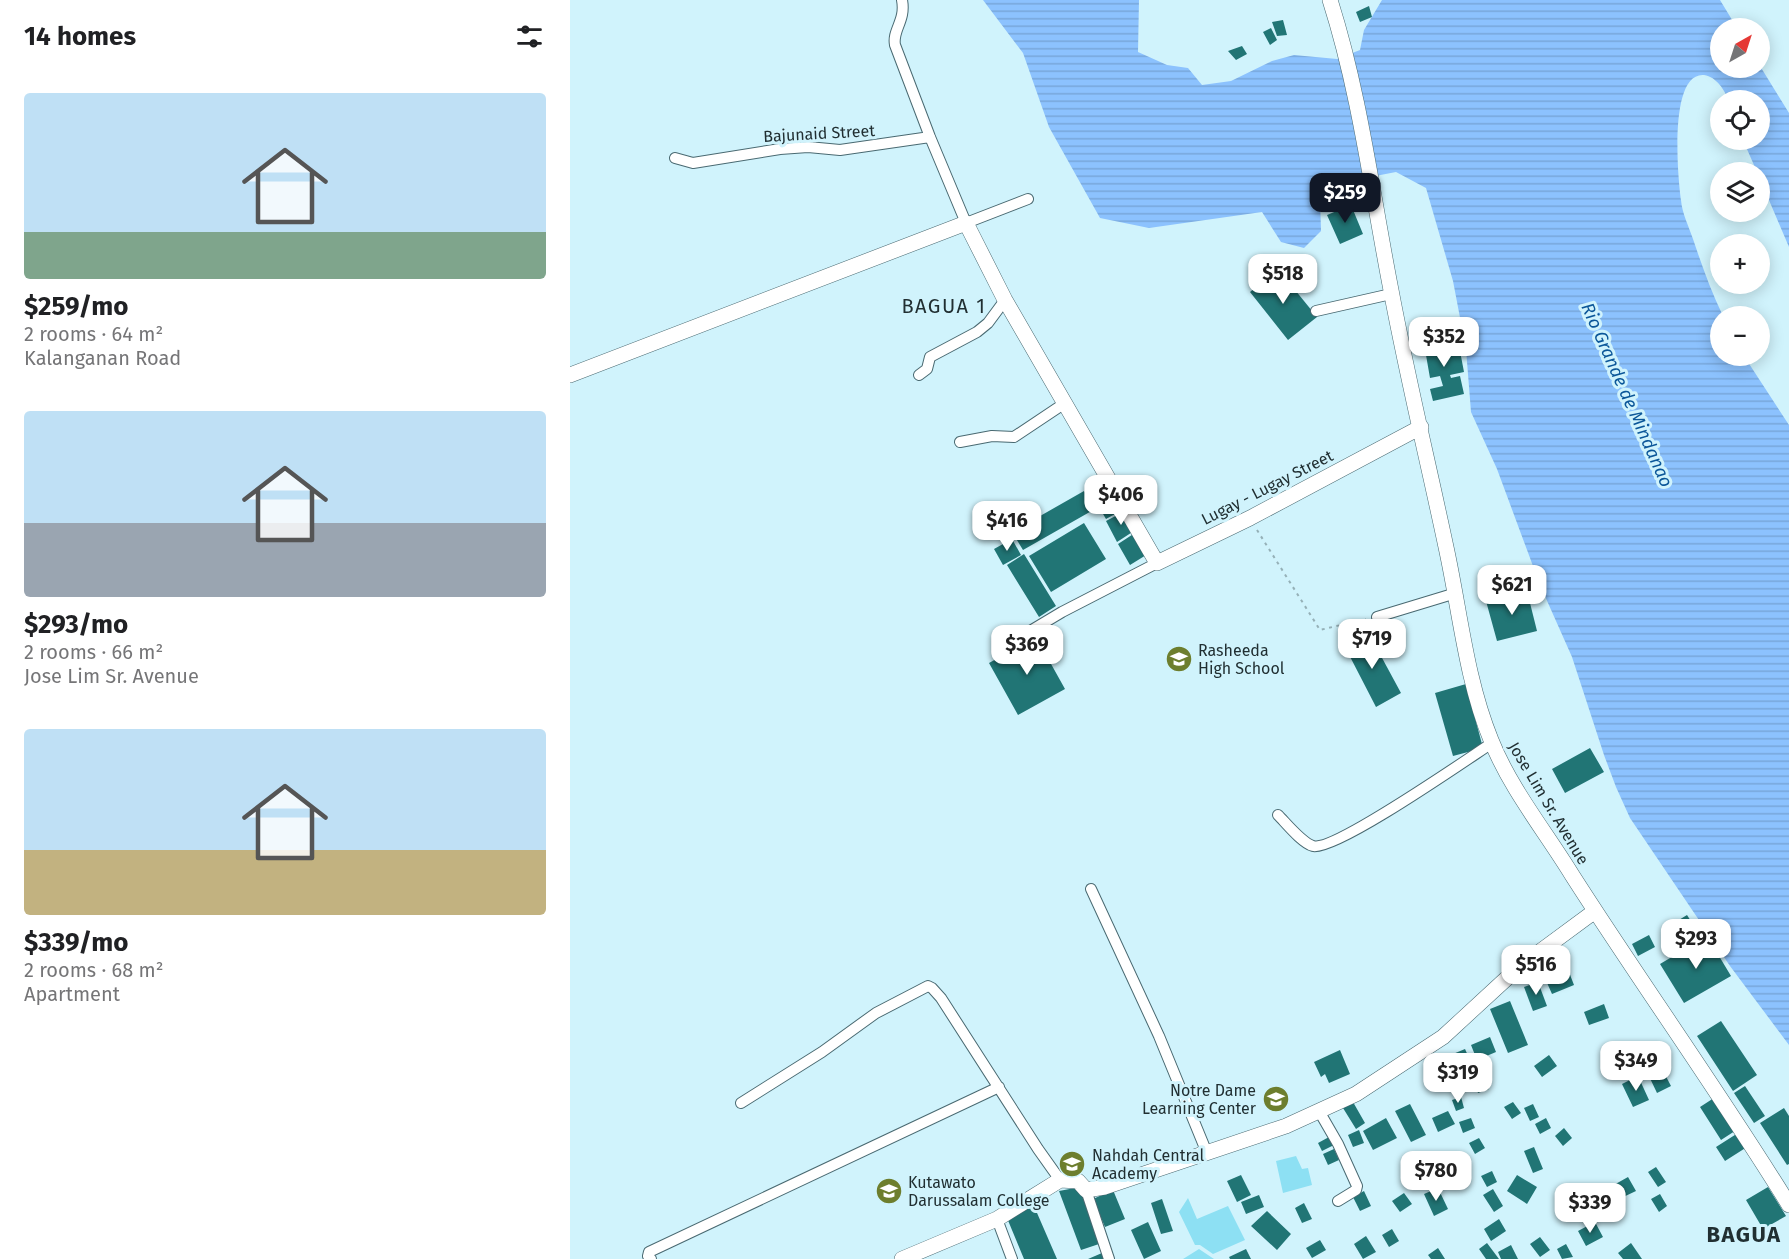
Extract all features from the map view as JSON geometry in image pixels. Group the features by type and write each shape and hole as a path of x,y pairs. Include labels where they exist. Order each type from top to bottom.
{"street":[{"path":"902,0 903,14 894,39 895,45 966,223 1005,300 1157,563"},
{"name":"Jose Lim Sr. Avenue","path":"1330,0 1340,31 1371,178 1391,294 1478,701 1492,743 1514,783 1595,911 1789,1205"},
{"name":"Bajunaid Street","path":"675,158 693,163 780,148 808,147 840,150 930,137"},
{"path":"570,375 1028,199"},
{"path":"1316,311 1391,294"},
{"path":"919,375 927,369 930,357 977,332 988,323 1005,300"},
{"path":"960,442 992,436 1014,437 1065,403"},
{"name":"Lugay - Lugay Street","path":"1002,648 1062,612 1250,518 1421,427"},
{"path":"1377,617 1456,593"},
{"path":"1278,815 1309,844 1321,846 1364,826 1492,743"},
{"path":"1091,889 1159,1036 1207,1153"},
{"path":"1086,1190 1106,1186 1286,1126 1356,1094 1443,1037 1519,966 1595,911"},
{"path":"741,1103 822,1052 876,1013 928,986 941,998 1060,1180"},
{"path":"651,1259 648,1256 649,1252 999,1087"},
{"path":"1319,1111 1338,1144 1357,1186 1356,1190 1338,1201"},
{"path":"902,1259 997,1219 1060,1180 1078,1181 1086,1190 1109,1259"},
{"path":"997,1219 1012,1259"}],"path":[{"path":"1250,518 1320,630 1377,617"}],"shaded area":[{"path":"1296,1156 1302,1169 1308,1168 1312,1185 1283,1193 1276,1161"},
{"path":"1188,1198 1197,1219 1228,1206 1245,1240 1213,1254 1200,1245 1195,1245 1179,1212"},
{"path":"1199,1249 1214,1259 1183,1259"}],"water":[{"name":"Rio Grande de Mindanao","path":"983,0 1139,0 1138,52 1167,65 1188,68 1202,85 1231,81 1272,61 1294,55 1337,59 1360,50 1364,30 1382,0 1720,0 1731,18 1710,18 1710,76 1704,75 1693,79 1685,90 1680,108 1677,150 1683,210 1710,285 1710,294 1714,294 1719,306 1710,306 1710,366 1751,366 1789,425 1789,1045 1730,966 1630,818 1616,787 1572,657 1540,585 1497,469 1471,412 1466,349 1453,281 1426,188 1396,172 1339,183 1320,199 1321,231 1304,248 1281,242 1262,212 1149,228 1100,218 1049,127 1023,53"},
{"path":"1713,78 1767,78 1789,113 1789,247 1770,202 1770,162 1753,162 1747,150 1770,150 1770,90 1723,90"}],"building":[{"path":"1369,6 1372,17 1360,22 1356,12"},
{"path":"1283,20 1287,35 1277,36 1272,22"},
{"path":"1271,28 1277,40 1270,45 1263,32"},
{"path":"1242,46 1247,54 1236,60 1228,51"},
{"path":"1351,205 1363,234 1340,244 1327,215"},
{"path":"1278,269 1317,317 1288,340 1250,292"},
{"path":"1443,335 1445,353 1460,351 1464,372 1450,375 1451,378 1460,376 1464,394 1433,401 1430,389 1443,386 1440,376 1430,378 1423,338"},
{"path":"1107,479 1119,499 1104,509 1119,501 1124,509 1106,519 1089,490"},
{"path":"1084,491 1095,509 1023,550 1012,532"},
{"path":"1125,511 1137,529 1117,542 1106,521"},
{"path":"1084,523 1106,559 1051,592 1029,556"},
{"path":"1138,531 1151,552 1130,565 1118,544"},
{"path":"1012,539 1021,555 1003,565 994,549"},
{"path":"1024,554 1056,606 1039,617 1007,565"},
{"path":"1527,591 1537,631 1497,641 1486,601"},
{"path":"1368,632 1401,693 1376,707 1344,645"},
{"path":"1036,637 1065,689 1018,715 989,663"},
{"path":"1466,684 1483,748 1453,756 1435,693"},
{"path":"1590,748 1604,772 1565,793 1552,769"},
{"path":"1687,915 1696,929 1678,941 1669,926"},
{"path":"1649,935 1655,947 1638,956 1632,944"},
{"path":"1707,936 1731,976 1684,1003 1660,964"},
{"path":"1567,967 1574,985 1552,994 1544,976"},
{"path":"1538,982 1547,1006 1533,1011 1524,987"},
{"path":"1510,1001 1528,1045 1508,1053 1490,1009"},
{"path":"1604,1004 1609,1018 1589,1025 1584,1012"},
{"path":"1721,1021 1757,1075 1733,1091 1697,1036"},
{"path":"1490,1037 1496,1052 1477,1060 1471,1045"},
{"path":"1465,1049 1474,1069 1462,1074 1453,1054"},
{"path":"1340,1050 1350,1074 1329,1083 1325,1074 1321,1077 1314,1062"},
{"path":"1549,1055 1557,1066 1542,1077 1534,1066"},
{"path":"1660,1065 1671,1086 1657,1093 1647,1072"},
{"path":"1483,1074 1489,1089 1478,1093 1473,1078"},
{"path":"1638,1076 1649,1100 1633,1107 1622,1084"},
{"path":"1745,1086 1765,1116 1754,1123 1734,1093"},
{"path":"1717,1096 1738,1129 1721,1140 1700,1107"},
{"path":"1461,1097 1464,1108 1456,1111 1452,1100"},
{"path":"1353,1102 1365,1123 1356,1129 1343,1108"},
{"path":"1513,1102 1521,1113 1512,1119 1504,1107"},
{"path":"1410,1104 1426,1135 1411,1142 1395,1111"},
{"path":"1533,1104 1539,1117 1530,1121 1524,1108"},
{"path":"1784,1108 1789,1116 1789,1164 1787,1165 1760,1123"},
{"path":"1448,1111 1455,1124 1438,1132 1432,1118"},
{"path":"1386,1118 1397,1138 1373,1150 1363,1131"},
{"path":"1471,1118 1475,1128 1463,1133 1459,1122"},
{"path":"1546,1118 1551,1128 1540,1134 1535,1124"},
{"path":"1564,1128 1572,1138 1563,1146 1555,1136"},
{"path":"1359,1130 1364,1143 1353,1147 1348,1135"},
{"path":"1738,1133 1747,1147 1725,1161 1716,1147"},
{"path":"1329,1137 1334,1145 1322,1151 1318,1143"},
{"path":"1479,1138 1485,1148 1475,1154 1469,1143"},
{"path":"1534,1147 1543,1169 1533,1173 1524,1151"},
{"path":"1334,1149 1339,1160 1328,1165 1323,1154"},
{"path":"1656,1167 1666,1182 1658,1187 1648,1172"},
{"path":"1492,1171 1497,1182 1487,1187 1481,1176"},
{"path":"1241,1175 1251,1195 1237,1202 1227,1181"},
{"path":"1517,1175 1537,1187 1527,1204 1507,1191"},
{"path":"1628,1177 1636,1191 1619,1199 1612,1186"},
{"path":"1080,1187 1102,1243 1081,1250 1059,1191"},
{"path":"1768,1187 1786,1216 1763,1229 1746,1200"},
{"path":"1438,1188 1448,1209 1434,1216 1424,1194"},
{"path":"1493,1189 1503,1206 1494,1212 1483,1195"},
{"path":"1113,1190 1125,1219 1105,1227 1093,1199"},
{"path":"1364,1191 1371,1206 1360,1211 1353,1197"},
{"path":"1404,1193 1412,1204 1400,1212 1392,1201"},
{"path":"1660,1194 1667,1206 1659,1212 1651,1199"},
{"path":"1259,1195 1264,1207 1246,1214 1241,1202"},
{"path":"1162,1199 1173,1231 1161,1234 1151,1203"},
{"path":"1304,1203 1312,1219 1302,1223 1295,1208"},
{"path":"1034,1206 1057,1259 1024,1259 1007,1218"},
{"path":"1267,1211 1291,1234 1277,1250 1251,1226"},
{"path":"1499,1219 1506,1231 1491,1241 1484,1229"},
{"path":"1148,1222 1161,1251 1144,1259 1131,1230"},
{"path":"1595,1222 1603,1237 1586,1246 1578,1231"},
{"path":"1392,1229 1399,1241 1389,1247 1382,1235"},
{"path":"1366,1236 1376,1252 1363,1259 1354,1244"},
{"path":"1540,1237 1550,1250 1540,1257 1530,1244"},
{"path":"1320,1240 1326,1250 1312,1258 1306,1248"},
{"path":"1487,1243 1499,1259 1486,1259 1479,1249"},
{"path":"1631,1243 1642,1259 1623,1259 1618,1253"},
{"path":"1566,1244 1573,1257 1562,1259 1557,1249"},
{"path":"1511,1245 1518,1259 1501,1259 1498,1252"},
{"path":"1438,1248 1445,1259 1431,1259 1428,1255"},
{"path":"1246,1249 1251,1259 1230,1259 1229,1257"},
{"path":"1102,1253 1104,1259 1088,1259"}],"place":[{"name":"Rasheeda High School","path":"1179,659"},
{"name":"Notre Dame Learning Center","path":"1276,1099"},
{"name":"Nahdah Central Academy","path":"1072,1164"},
{"name":"Kutawato Darussalam College","path":"889,1191"}],"district":[{"name":"BAGUA 1","path":"944,306"},
{"name":"BAGUA","path":"1744,1234"}]}
